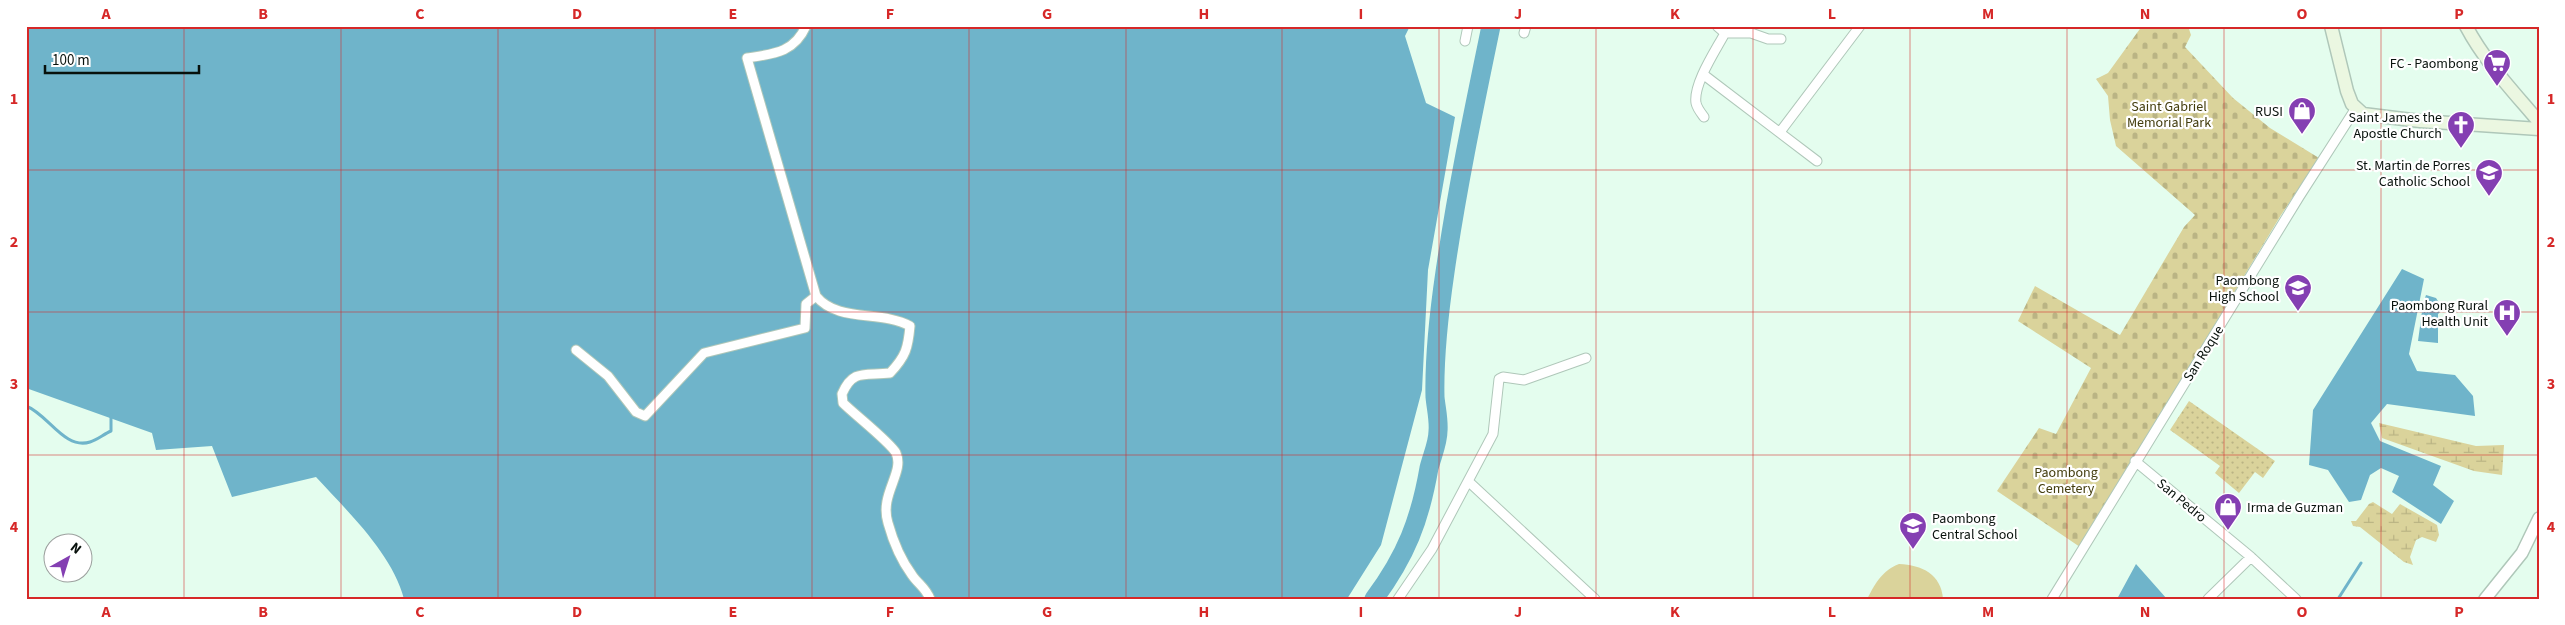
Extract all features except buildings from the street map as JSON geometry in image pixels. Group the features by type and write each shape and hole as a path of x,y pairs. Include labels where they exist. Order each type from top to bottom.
{"main road":[{"path":"2331,26 2347,91 2356,108 2363,114 2420,122 2539,129"},
{"path":"2466,26 2485,56 2539,122"}],"street":[{"path":"806,26 800,38 786,49 747,58 816,296 823,305 832,311 896,319 910,326 908,349 890,373 857,375 850,379 842,394 844,403 895,452 899,466 884,505 888,522 903,562 913,577 926,590 930,599"},
{"path":"1465,42 1468,26"},
{"path":"1717,26 1725,33 1751,33 1768,39 1782,39"},
{"path":"1780,132 1860,26"},
{"path":"1704,117 1696,104 1698,87 1725,33"},
{"path":"1704,74 1818,161"},
{"name":"San Roque","path":"2052,599 2135,461 2356,108"},
{"path":"576,350 608,376 636,412 642,416 647,414 704,353 762,341 805,328 804,309 806,304 816,296"},
{"path":"1398,599 1432,549 1492,434 1499,380 1503,377 1524,380 1586,358"},
{"name":"San Pedro","path":"2135,461 2250,557 2296,599"},
{"path":"1468,481 1595,599"},
{"path":"2484,599 2522,553 2539,518"},
{"path":"2208,599 2250,557"}],"green space":[{"name":"Paombong Cemetery","path":"2142,26 2188,26 2191,35 2185,47 2233,98 2270,128 2319,158 2281,215 2080,547 1997,491 2039,428 2056,434 2091,368 2018,321 2035,286 2120,335 2184,227 2195,215 2116,146 2110,120 2108,96 2096,79 2108,73"},
{"path":"2189,401 2275,461 2263,478 2255,472 2239,493 2215,473 2220,466 2170,430"},
{"path":"2379,423 2476,446 2504,445 2502,475 2474,471 2382,438"},
{"path":"2373,502 2392,514 2400,504 2437,525 2439,535 2436,542 2422,537 2416,540 2410,557 2413,565 2404,562 2360,527 2353,526 2351,521 2356,521 2369,504"},
{"path":"1899,564 1915,566 1929,572 1939,583 1943,599 1867,599 1880,578 1888,570"}],"water":[{"path":"26,26 1410,26 1405,36 1426,103 1455,117 1428,270 1422,390 1381,545 1347,599 404,599 390,565 379,549 354,518 316,477 232,497 212,446 156,450 152,433 26,388"},
{"path":"2402,269 2424,279 2409,354 2417,371 2455,375 2473,396 2475,416 2387,404 2371,423 2380,441 2441,466 2433,485 2454,501 2441,524 2392,492 2399,476 2381,468 2370,475 2361,500 2349,502 2328,470 2309,465 2313,410"},
{"path":"2426,295 2436,298 2443,309 2438,314 2438,343 2418,341"},
{"path":"2136,564 2167,599 2117,599"}],"waterway":[{"path":"1374,599 1395,568 1410,537 1421,504 1437,440 1438,418 1435,397 1435,366 1441,303 1460,179 1491,26"},
{"path":"26,406 42,416 64,436 72,441 81,443 93,441 111,431 111,415"},
{"path":"2338,599 2361,563"}],"place":[{"name":"FC - Paombong","path":"2497,87"},
{"name":"RUSI","path":"2302,135"},
{"name":"Saint James the Apostle Church","path":"2461,149"},
{"name":"St. Martin de Porres Catholic School","path":"2489,197"},
{"name":"Paombong High School","path":"2298,312"},
{"name":"Paombong Rural Health Unit","path":"2507,337"},
{"name":"Irma de Guzman","path":"2228,531"},
{"name":"Paombong Central School","path":"1913,550"}],"park label":[{"name":"Saint Gabriel Memorial Park","path":"2169,114"}]}
